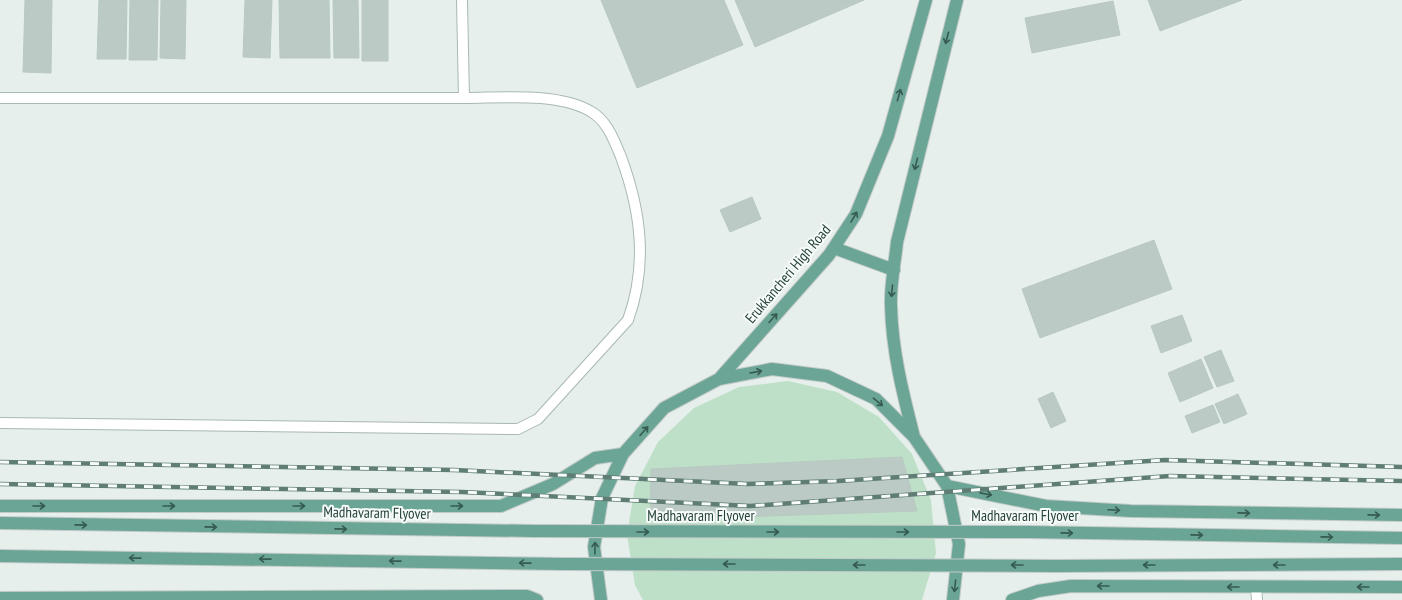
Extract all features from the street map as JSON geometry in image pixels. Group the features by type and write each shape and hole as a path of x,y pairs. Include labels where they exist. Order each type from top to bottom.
{"main road":[{"name":"Erukkancheri High Road","path":"719,378 834,248 856,214 888,136 926,0"},
{"path":"914,437 896,366 891,305 894,270 897,242 957,0"},
{"path":"834,248 894,270"},
{"path":"601,600 594,547 602,498 623,454 664,408 719,378 772,369 827,376 876,399 914,437 947,486 959,544 954,600"},
{"path":"0,506 501,506 553,484 595,458 623,454"},
{"path":"947,486 1054,506 1130,511 1402,515"},
{"name":"Madhavaram Flyover","path":"0,524 534,531 1028,532 1402,538"},
{"path":"0,556 572,564 1402,564"},
{"path":"1012,600 1038,591 1071,586 1402,587"},
{"path":"0,598 511,598 527,596 537,600"}],"lane":[{"path":"462,0 464,98"},
{"path":"0,98 464,98 554,100 571,103 590,111 604,122 616,143 634,196 638,216 639,269 635,301 628,320 538,419 518,429 0,423"},
{"path":"1256,587 1257,600"}],"green space":[{"path":"788,381 837,392 879,417 912,454 931,500 936,553 922,600 643,600 635,585 627,535 635,486 658,442 694,408 739,387"}],"building":[{"path":"25,0 52,0 51,73 23,72"},
{"path":"99,0 127,0 126,59 97,59"},
{"path":"130,0 158,0 157,60 129,60"},
{"path":"161,0 186,0 185,59 160,58"},
{"path":"245,0 272,0 270,58 243,57"},
{"path":"279,0 329,0 330,58 280,58"},
{"path":"333,0 358,0 359,58 334,58"},
{"path":"362,0 388,0 388,61 362,61"},
{"path":"601,0 724,0 743,45 637,88"},
{"path":"735,0 864,0 755,47"},
{"path":"1148,0 1242,0 1160,31"},
{"path":"1113,1 1120,35 1032,53 1025,18"},
{"path":"752,197 761,219 730,232 720,210"},
{"path":"1154,240 1172,289 1040,338 1022,289"},
{"path":"1182,315 1192,341 1161,353 1151,326"},
{"path":"1221,350 1234,381 1217,387 1204,357"},
{"path":"1201,359 1213,388 1180,402 1168,373"},
{"path":"1053,392 1066,421 1051,428 1038,399"},
{"path":"1238,394 1247,414 1224,424 1215,404"},
{"path":"1213,405 1220,422 1192,433 1185,416"},
{"path":"902,457 917,511 650,520 651,469"}],"railway":[{"path":"0,462 454,470 748,484 838,481 1165,460 1402,467"},
{"path":"0,484 462,492 750,506 1170,476 1402,481"}]}
